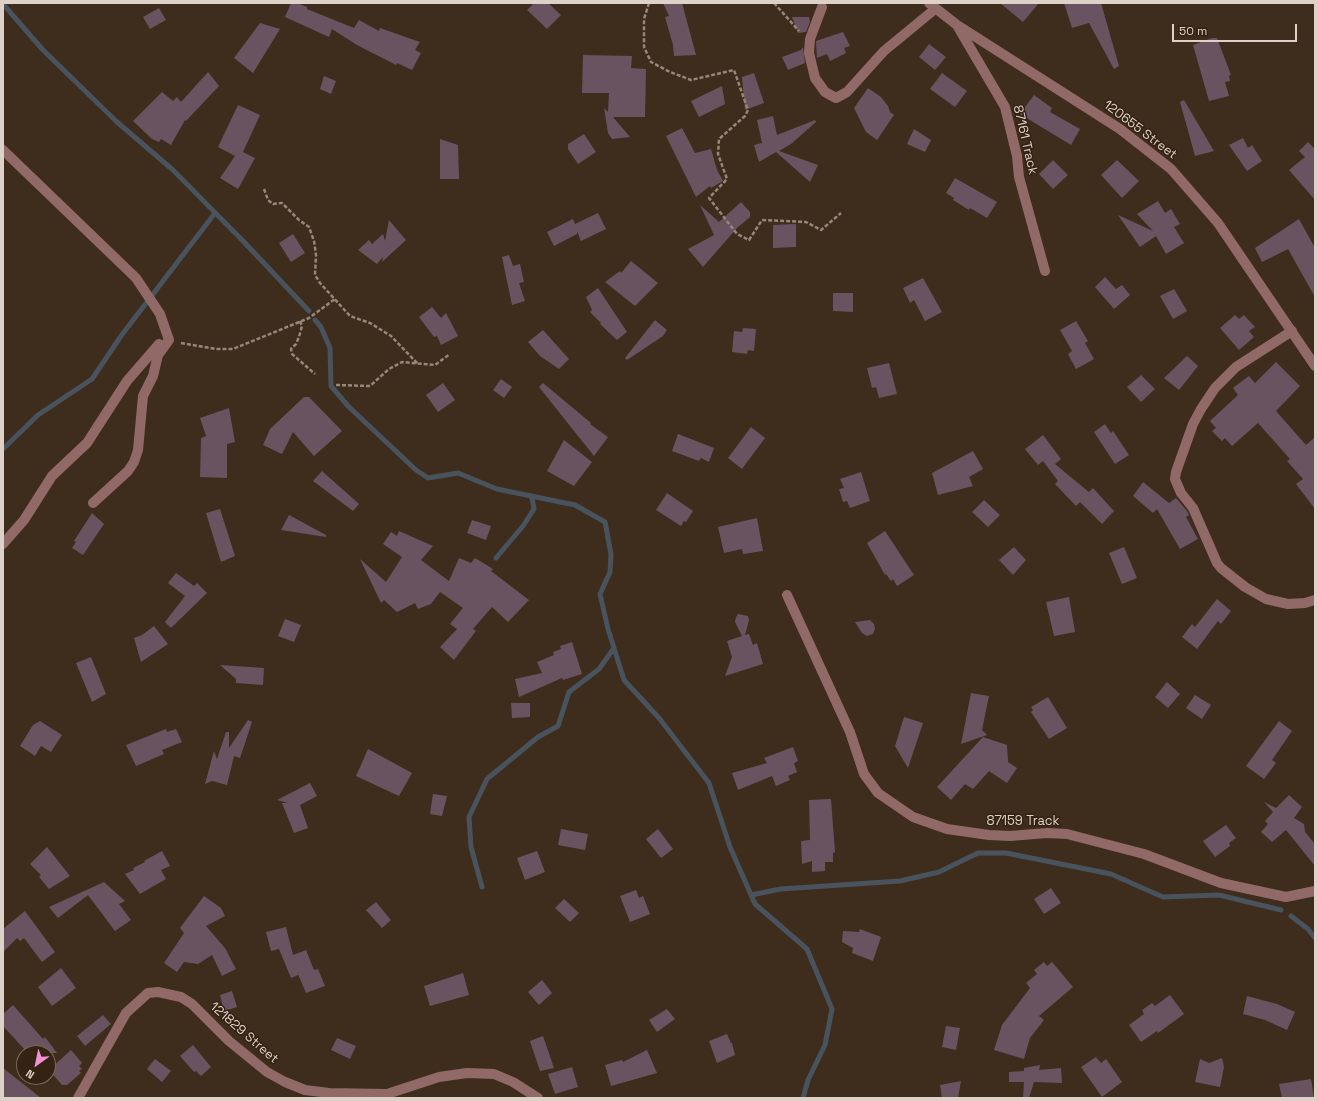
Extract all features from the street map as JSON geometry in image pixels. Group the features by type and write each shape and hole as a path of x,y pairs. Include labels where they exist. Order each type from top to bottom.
{"street":[{"path":"822,7 810,42 809,53 815,78 825,92 833,97 839,97 847,92 884,51 932,6"},
{"name":"120655 Street","path":"932,6 957,25 1120,129 1171,169 1218,223 1245,266 1292,331 1315,366"},
{"name":"87161 Track","path":"957,25 1005,107 1017,156 1019,177 1045,271"},
{"path":"3,150 136,278 160,314 168,337 158,355 153,376 143,396 138,450 134,462 128,471 93,503"},
{"path":"1292,331 1236,367 1215,388 1201,408 1193,424 1176,472 1176,479 1181,493 1193,508 1217,563 1229,574 1245,587 1266,599 1288,604 1305,603 1315,600"},
{"path":"3,544 24,520 52,476 87,443 127,381 168,337"},
{"name":"87159 Track","path":"787,596 850,732 864,774 878,793 913,816 946,829 989,835 1010,836 1047,833 1067,834 1144,854 1221,883 1286,896 1315,891"},
{"name":"121829 Street","path":"78,1098 126,1013 148,993 158,992 180,997 192,1004 229,1041 268,1072 284,1082 305,1090 329,1093 387,1094 439,1077 467,1073 494,1074 513,1082 538,1098"}],"path":[{"path":"649,3 644,18 644,47 651,62 670,72 691,80 734,70 748,110 745,116 718,139 718,154 727,179 709,198 737,234 749,240 762,220 806,222 821,230 841,213"},
{"path":"774,3 810,42"},
{"path":"264,189 268,200 273,204 282,203 299,220 309,227 314,241 316,255 315,275 350,316 370,323 391,336 418,364"},
{"path":"168,337 198,346 233,349 309,318 335,298"},
{"path":"300,321 302,326 296,344 291,349 292,354 315,374"},
{"path":"336,385 370,386 389,368 402,362 435,365 450,354"}],"building":[{"path":"291,3 297,3 307,7 307,9 354,28 359,20 379,31 380,28 420,42 415,50 421,53 412,70 397,63 396,65 357,45 332,29 329,37 285,17"},
{"path":"534,3 548,3 561,15 547,29 527,10"},
{"path":"663,3 682,3 696,55 674,56 673,45 665,17 669,16"},
{"path":"1000,3 1039,3 1023,22"},
{"path":"1064,3 1101,3 1119,66 1114,69 1089,23 1072,28"},
{"path":"159,8 166,20 150,29 143,17"},
{"path":"792,17 809,17 810,22 806,32 798,33"},
{"path":"260,23 280,29 253,73 234,58"},
{"path":"843,32 850,46 844,48 846,53 830,61 827,54 817,58 816,41"},
{"path":"1212,38 1217,38 1231,75 1229,76 1230,81 1225,82 1229,96 1209,101 1193,45"},
{"path":"929,44 946,57 935,70 919,57"},
{"path":"803,47 805,63 788,70 782,57 801,50"},
{"path":"583,55 632,56 631,68 646,69 645,117 613,117 630,137 612,139 608,133 604,108 608,112 609,93 582,93"},
{"path":"208,72 219,86 186,121 185,120 171,145 161,139 159,142 152,139 133,121 162,92 173,101 177,97 181,102"},
{"path":"754,73 764,103 745,110 742,77"},
{"path":"942,73 967,91 955,107 930,89"},
{"path":"324,76 336,81 331,94 320,89"},
{"path":"722,86 725,104 699,117 691,101"},
{"path":"868,88 881,97 888,106 890,112 894,115 877,140 866,132 854,108"},
{"path":"1034,95 1052,108 1050,112 1080,129 1071,145 1020,114"},
{"path":"1184,100 1214,151 1195,156 1180,102"},
{"path":"238,105 260,115 243,152 255,158 238,189 220,178 235,156 218,147"},
{"path":"773,116 777,135 815,120 816,122 791,144 779,151 818,165 810,182 776,152 759,162 754,145 762,143 757,120"},
{"path":"682,128 695,153 711,149 717,170 723,181 711,188 710,186 696,197 666,136"},
{"path":"914,129 931,140 925,152 907,144"},
{"path":"584,134 596,152 578,164 568,149 568,144"},
{"path":"1243,138 1248,148 1252,145 1262,161 1247,171 1229,145"},
{"path":"440,139 458,145 459,179 440,179"},
{"path":"1308,142 1315,149 1315,200 1289,170 1305,157 1299,151"},
{"path":"1053,160 1068,175 1053,189 1039,174"},
{"path":"1117,160 1139,181 1122,198 1101,175"},
{"path":"955,178 997,202 987,218 970,208 969,210 953,200 954,198 946,193"},
{"path":"1158,201 1165,213 1171,209 1180,224 1174,227 1184,243 1166,254 1156,236 1140,247 1118,215 1153,231 1137,214"},
{"path":"741,202 750,212 750,217 737,228 703,267 688,249 714,235 700,205 719,222"},
{"path":"598,213 606,229 581,241 577,231 577,234 554,246 547,232 573,219 575,224"},
{"path":"1299,219 1315,248 1315,297 1288,249 1262,262 1255,248"},
{"path":"389,220 406,240 382,262 383,257 377,264 358,250 369,240 372,244 383,234 385,241"},
{"path":"796,224 796,247 773,248 773,225"},
{"path":"293,234 305,253 291,262 279,243"},
{"path":"509,255 513,266 520,264 524,282 519,283 525,301 512,305 502,257"},
{"path":"631,261 658,283 635,306 605,282 620,271 621,273"},
{"path":"1105,277 1116,289 1122,285 1130,295 1114,309 1095,287"},
{"path":"923,278 942,312 925,321 914,300 910,303 903,288"},
{"path":"598,288 627,332 617,340 590,312 592,310 586,297"},
{"path":"1174,289 1187,311 1173,319 1160,296"},
{"path":"833,293 853,293 853,312 833,311"},
{"path":"432,307 441,318 446,313 458,336 441,345 437,336 434,337 419,317"},
{"path":"1235,315 1239,319 1244,315 1255,327 1249,331 1254,337 1239,350 1220,328"},
{"path":"655,320 667,330 663,336 627,360 625,358"},
{"path":"1076,321 1088,341 1085,343 1094,359 1076,369 1068,354 1072,351 1060,330"},
{"path":"743,328 756,329 754,351 748,350 747,354 732,352 734,331 742,332"},
{"path":"543,330 569,359 559,369 540,356 528,342"},
{"path":"1187,356 1198,366 1179,390 1164,378"},
{"path":"1276,362 1300,386 1276,411 1306,445 1315,437 1315,509 1296,484 1303,479 1287,461 1290,459 1258,423 1232,446 1225,438 1222,441 1212,431 1216,428 1210,421 1238,395 1233,388 1249,376 1255,383"},
{"path":"889,363 897,394 879,398 876,387 872,388 867,368"},
{"path":"1141,375 1155,389 1141,402 1127,387"},
{"path":"501,379 512,387 504,398 493,390"},
{"path":"443,383 455,400 438,412 426,395"},
{"path":"543,383 591,423 590,424 608,437 594,456 539,387"},
{"path":"304,397 309,397 342,431 314,456 293,432 282,454 263,445 270,429"},
{"path":"229,408 235,442 227,444 227,478 200,477 201,438 206,436 200,418"},
{"path":"1105,424 1111,433 1113,431 1129,455 1115,464 1094,432"},
{"path":"751,427 765,438 742,469 728,458"},
{"path":"678,434 714,448 709,462 701,458 699,461 672,451"},
{"path":"1043,435 1061,459 1055,464 1089,492 1093,488 1114,511 1102,524 1080,502 1076,506 1055,484 1058,481 1043,461 1038,465 1025,449"},
{"path":"564,440 592,462 574,486 547,471"},
{"path":"973,451 983,469 969,477 973,486 938,495 932,473"},
{"path":"322,471 359,504 353,511 313,481"},
{"path":"861,472 870,501 850,508 847,501 843,502 839,489 844,488 840,479"},
{"path":"1143,482 1169,503 1176,498 1187,511 1189,515 1186,517 1198,539 1180,549 1157,509 1153,513 1133,496"},
{"path":"667,493 693,511 686,522 684,521 681,526 656,510"},
{"path":"984,500 1000,515 988,527 972,512"},
{"path":"220,509 235,556 221,562 206,513"},
{"path":"92,513 104,524 83,555 72,548 76,542 74,541"},
{"path":"289,515 326,535 326,537 281,530"},
{"path":"757,518 763,551 743,554 742,549 724,553 718,527"},
{"path":"472,520 491,526 486,540 467,533"},
{"path":"399,531 433,546 421,560 449,581 459,558 471,563 475,558 493,569 491,571 529,600 508,622 492,607 473,629 476,631 454,660 440,647 457,629 450,624 463,608 440,592 431,604 418,609 415,603 397,612 384,600 381,603 360,559 386,582 402,557 383,544 391,532 397,536"},
{"path":"885,531 914,575 897,586 893,579 891,581 886,574 885,575 867,543"},
{"path":"1014,547 1026,560 1013,575 999,560"},
{"path":"1124,547 1137,578 1122,584 1109,553"},
{"path":"176,573 194,586 197,583 207,593 171,628 165,622 185,596 168,583"},
{"path":"1069,597 1075,632 1054,636 1046,602"},
{"path":"1217,599 1231,611 1221,624 1218,621 1197,649 1182,637 1192,624 1195,627"},
{"path":"738,614 748,616 749,620 745,635 749,634 753,645 757,643 763,664 725,676 732,657 727,641 742,636 735,622"},
{"path":"285,619 301,625 294,642 278,636"},
{"path":"870,620 874,624 875,629 873,634 867,636 862,633 855,622"},
{"path":"154,626 168,644 141,662 134,638 142,635"},
{"path":"572,642 582,674 563,680 562,678 519,697 515,679 542,673 537,662 554,655 553,652 561,649 560,646"},
{"path":"91,657 106,694 92,702 76,663"},
{"path":"220,665 264,668 263,685 236,683 236,679"},
{"path":"1167,682 1180,694 1168,708 1155,697"},
{"path":"971,693 989,696 982,730 987,735 961,744"},
{"path":"1195,695 1211,705 1202,719 1186,708"},
{"path":"1048,697 1067,728 1049,739 1031,712 1033,710 1031,707"},
{"path":"511,703 530,703 530,717 512,718"},
{"path":"904,717 923,723 908,768 895,746"},
{"path":"248,720 252,722 240,758 234,756 227,785 212,781 205,784 214,751 217,759 226,732 229,732 229,748"},
{"path":"40,721 62,735 51,752 41,746 35,756 20,746 33,725"},
{"path":"1279,721 1292,731 1272,760 1276,763 1264,779 1246,766"},
{"path":"166,729 167,732 176,729 182,742 162,750 164,754 136,766 126,745"},
{"path":"983,737 1007,745 1008,762 1017,768 1007,783 989,771 973,789 965,784 951,800 937,787"},
{"path":"793,747 798,761 794,763 797,772 788,776 790,780 776,786 772,776 738,790 732,773 767,763 764,758"},
{"path":"368,749 412,773 399,796 356,776"},
{"path":"310,783 317,796 300,805 308,828 294,833 282,803 288,803 277,800"},
{"path":"433,794 447,796 442,816 430,814"},
{"path":"1289,795 1302,807 1294,818 1304,824 1305,832 1315,844 1315,866 1286,830 1272,842 1261,832 1268,824 1265,821 1273,812 1264,802 1276,808"},
{"path":"831,799 835,852 833,853 833,862 825,862 825,871 812,872 812,861 802,864 801,841 810,840 809,800"},
{"path":"1226,825 1236,838 1229,843 1230,846 1215,857 1203,841"},
{"path":"561,829 588,834 585,850 558,845"},
{"path":"658,829 673,849 661,858 646,839"},
{"path":"47,847 70,876 49,889 39,877 41,875 30,864"},
{"path":"162,851 170,866 161,870 166,879 140,894 125,874 134,870 133,868"},
{"path":"537,851 545,872 525,880 517,858"},
{"path":"104,882 125,901 119,904 131,920 115,931 88,895 58,918 49,907"},
{"path":"1051,888 1061,903 1044,914 1034,899"},
{"path":"636,890 639,898 643,896 650,914 630,922 620,896"},
{"path":"204,896 221,908 225,916 206,926 225,948 236,969 222,976 212,955 198,964 184,962 177,972 164,963 184,933 180,928"},
{"path":"564,899 579,913 570,922 555,908"},
{"path":"376,902 391,920 382,928 366,910"},
{"path":"25,911 55,952 42,962 24,938 20,941 17,938 3,952 3,929"},
{"path":"286,927 293,955 306,950 314,970 318,969 325,986 306,993 297,972 298,975 291,978 279,949 271,951 266,932"},
{"path":"860,929 881,937 873,961 852,953 853,948 842,942 843,931 859,932"},
{"path":"1044,962 1047,966 1052,962 1073,987 1039,1016 1044,1020 1030,1038 1024,1059 994,1050 1002,1025 1030,988 1026,983 1037,974 1034,970"},
{"path":"61,968 76,988 52,1006 38,987"},
{"path":"463,973 469,995 430,1006 424,986"},
{"path":"542,980 552,993 539,1005 528,992"},
{"path":"232,991 237,1007 224,1011 220,995"},
{"path":"1170,995 1184,1014 1158,1033 1157,1031 1141,1042 1129,1025 1144,1014 1142,1010 1152,1003 1155,1006"},
{"path":"1247,996 1277,1004 1295,1012 1287,1030 1265,1020 1243,1014"},
{"path":"13,1005 43,1039 45,1037 51,1045 20,1045 3,1026 3,1014"},
{"path":"667,1009 675,1019 657,1032 649,1020"},
{"path":"103,1015 111,1024 85,1046 77,1036"},
{"path":"946,1026 960,1028 956,1050 942,1047"},
{"path":"727,1034 732,1043 735,1055 717,1063 709,1041"},
{"path":"543,1036 554,1068 540,1071 530,1041"},
{"path":"337,1038 356,1046 350,1059 331,1050"},
{"path":"193,1045 211,1067 201,1076 196,1071 194,1072 180,1056"},
{"path":"71,1050 82,1063 79,1066 82,1069 79,1071 81,1073 67,1085 62,1085 56,1078 56,1064"},
{"path":"647,1050 657,1073 611,1086 605,1065 622,1060 623,1062"},
{"path":"1096,1057 1101,1063 1106,1059 1122,1082 1102,1097 1081,1067"},
{"path":"1222,1058 1224,1067 1220,1087 1195,1082 1200,1059 1209,1063"},
{"path":"155,1059 171,1071 162,1082 147,1069"},
{"path":"1040,1065 1039,1070 1061,1068 1062,1083 1034,1082 1029,1098 1023,1098 1024,1082 1009,1082 1009,1072 1024,1071 1024,1068"},
{"path":"572,1067 578,1087 555,1094 548,1074"},
{"path":"3,1068 16,1078 16,1085 25,1085 41,1098 3,1098"},
{"path":"1311,1079 1314,1098 1282,1098 1279,1084"},
{"path":"961,1081 958,1098 942,1098 940,1085"}],"waterway":[{"path":"3,4 43,50 117,122 173,170 309,311"},
{"path":"3,449 38,415 92,379 121,336 215,213"},
{"path":"315,320 321,327 330,348 331,386 349,407 416,470 428,478 458,473 497,489 575,505 605,522 611,554 610,572 600,594 608,629 624,680 659,718 709,783 730,847 755,904 807,949 832,1009 825,1045 808,1080 803,1098"},
{"path":"496,558 523,526 534,509 532,498"},
{"path":"482,887 471,847 469,817 487,779 538,737 558,726 569,692 599,669 614,648"},
{"path":"751,895 781,889 900,881 939,872 978,853 1006,853 1111,874 1163,897 1219,895 1281,910"},
{"path":"1291,916 1308,929 1315,938"}]}
